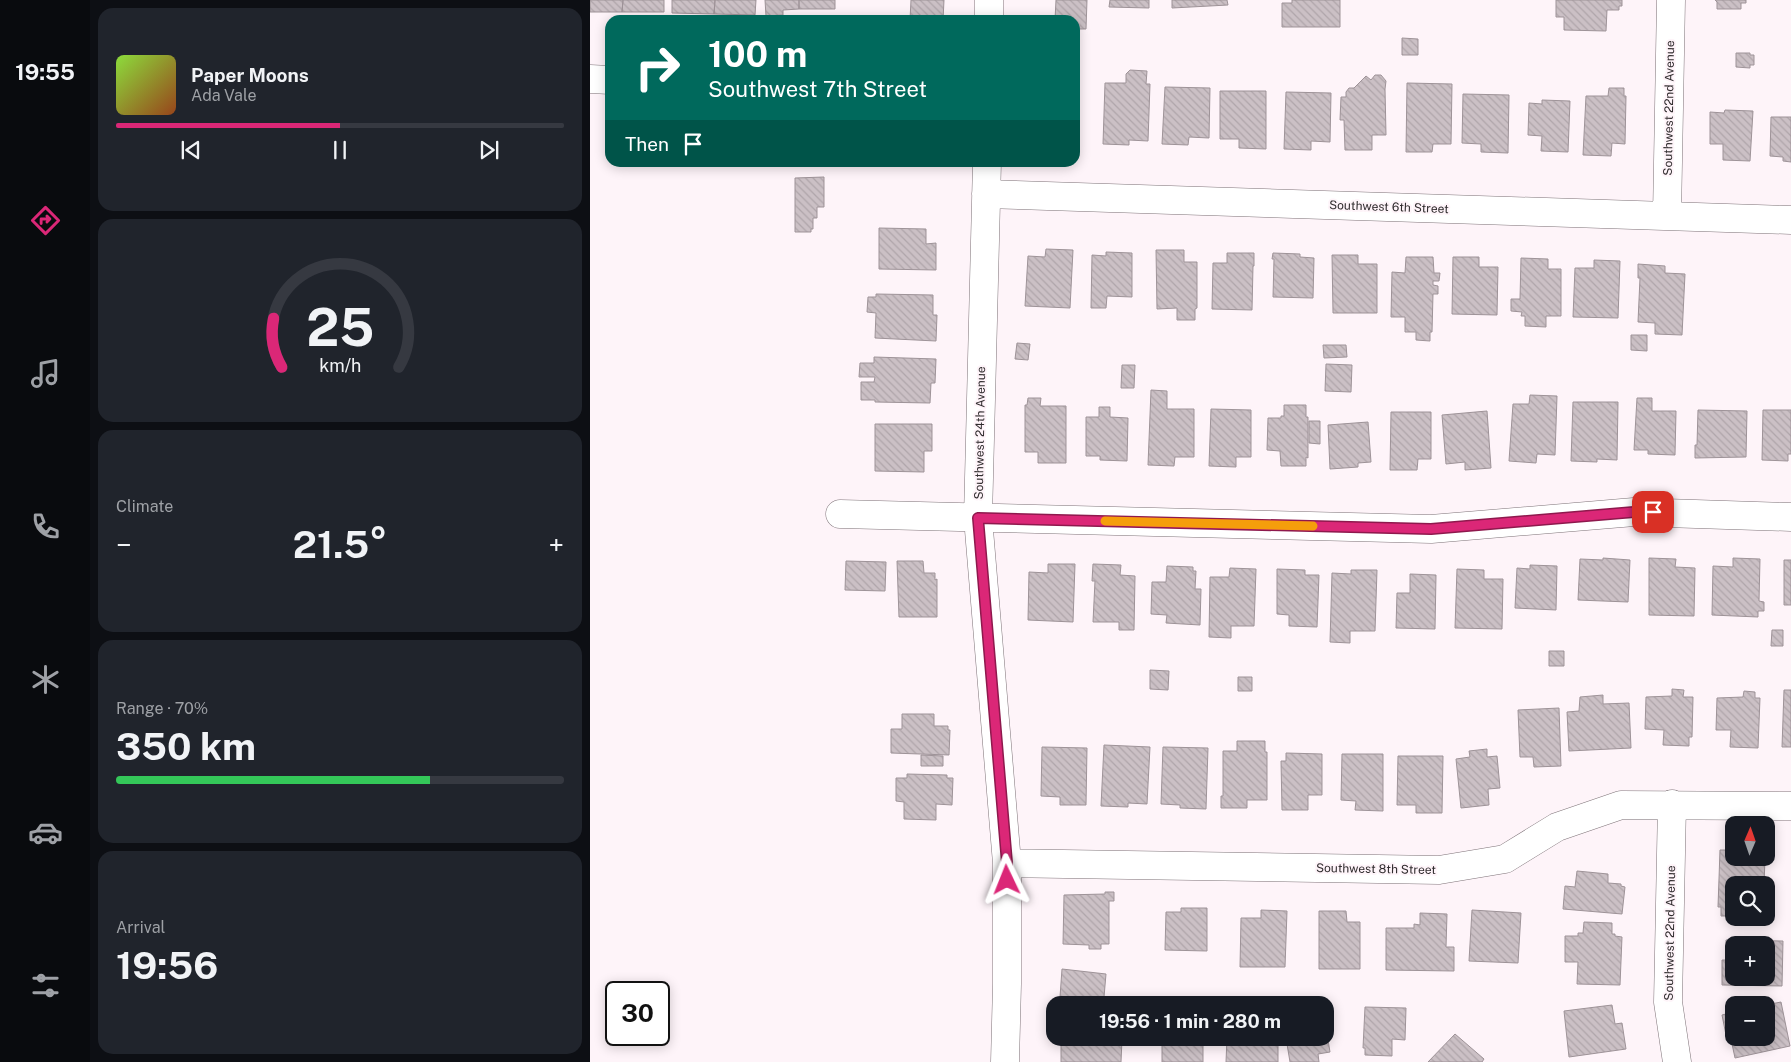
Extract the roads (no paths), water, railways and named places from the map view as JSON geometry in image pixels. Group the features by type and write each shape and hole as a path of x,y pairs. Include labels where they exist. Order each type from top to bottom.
{"street":[{"path":"989,0 989,15"},
{"name":"Southwest 22nd Avenue","path":"1667,216 1671,0"},
{"path":"590,79 605,80"},
{"name":"Southwest 24th Avenue","path":"986,167 978,518 1007,863 1008,984 1005,1062"},
{"name":"Southwest 6th Street","path":"986,194 1791,220"},
{"path":"840,514 1431,529 1634,512 1791,516"},
{"name":"Southwest 22nd Avenue","path":"1672,804 1668,1002 1677,1062"},
{"name":"Southwest 8th Street","path":"1007,863 1439,870 1505,859 1557,827 1621,806 1672,804 1791,806"}]}
